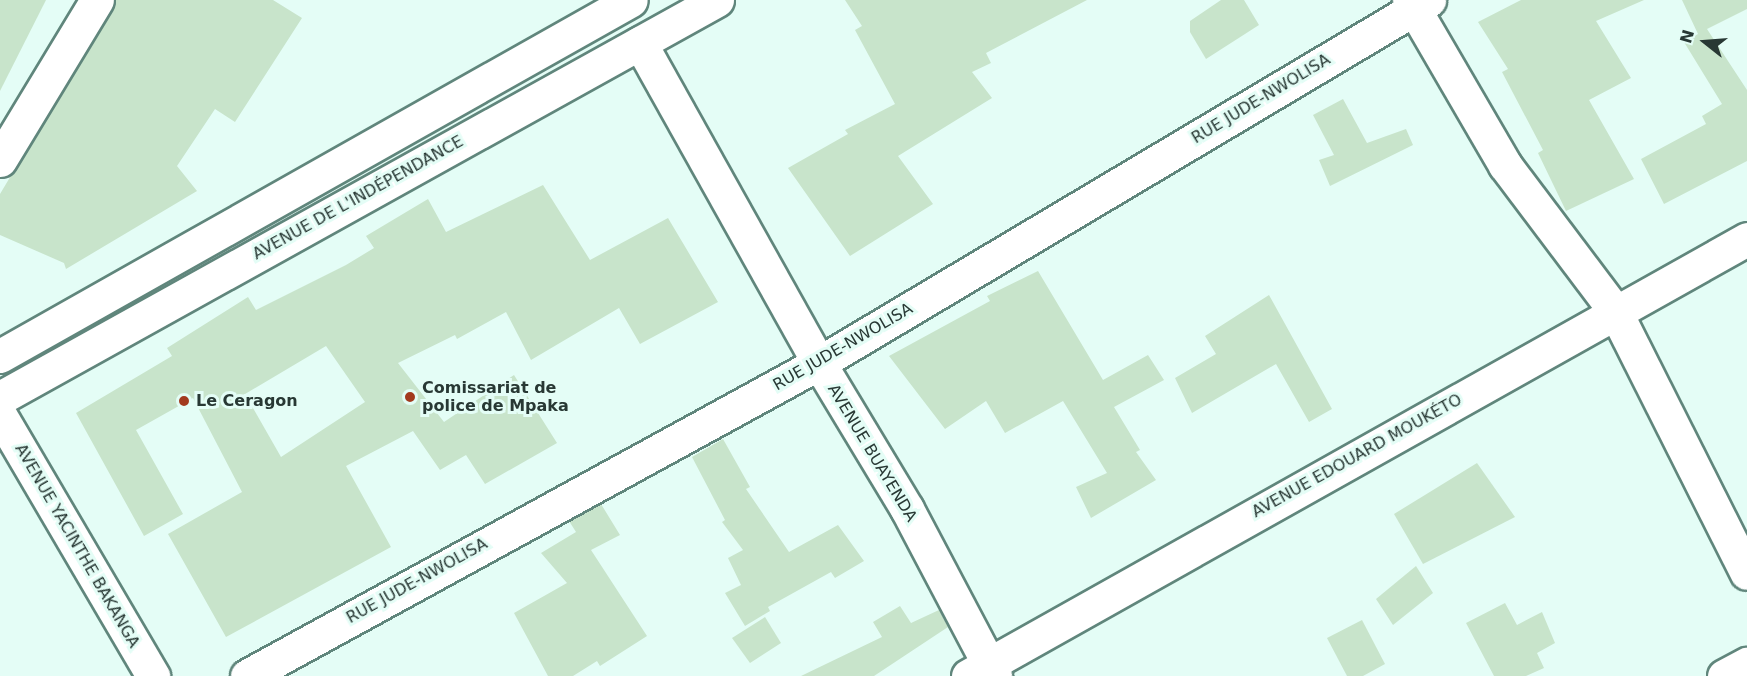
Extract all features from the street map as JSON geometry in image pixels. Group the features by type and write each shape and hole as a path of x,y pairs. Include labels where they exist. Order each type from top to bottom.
{"street":[{"path":"0,160 97,0"},
{"name":"AVENUE DE L'INDÉPENDANCE","path":"0,398 717,0"},
{"path":"0,356 624,2"},
{"path":"1417,3 1505,165 1615,310 1747,573"},
{"name":"RUE JUDE-NWOLISA","path":"247,676 819,363 1417,3"},
{"name":"AVENUE BUAYENDA","path":"640,43 819,363 907,509 984,672"},
{"name":"AVENUE EDOUARD MOUKÉTO","path":"984,672 1615,310 1747,238"},
{"name":"AVENUE YACINTHE BAKANGA","path":"0,415 9,452 153,676"},
{"path":"1724,676 1747,664"}],"building":[{"path":"0,0 46,0 0,91"},
{"path":"116,0 273,0 302,18 235,122 215,109 177,166 197,191 66,269 64,263 0,235 0,194"},
{"path":"845,0 1087,0 986,53 991,63 972,72 992,98 898,156 933,204 850,256 788,168 848,134 845,130 895,104 855,30 862,26"},
{"path":"1221,0 1244,0 1259,25 1206,59 1190,32 1190,21"},
{"path":"1521,0 1644,0 1596,21 1631,78 1589,100 1634,179 1566,211 1538,153 1543,150 1502,72 1508,69 1478,22"},
{"path":"1682,0 1747,0 1747,9 1707,29 1747,90 1747,161 1664,204 1641,159 1706,124 1702,116 1722,104 1684,42 1698,34"},
{"path":"1343,99 1367,143 1406,129 1413,145 1330,186 1319,160 1334,155 1313,115"},
{"path":"543,185 590,260 668,218 718,302 640,344 619,308 531,360 506,312 457,339 455,335 398,363 444,422 514,375 557,443 485,484 466,455 440,470 413,431 346,466 391,547 226,637 168,534 242,492 193,398 136,430 183,514 144,536 76,413 172,356 167,348 248,297 256,310 346,265 374,248 366,236 428,199 446,232","holes":["326,346 365,402 281,457 245,394"]},
{"path":"1038,271 1103,380 1148,355 1164,380 1114,407 1140,450 1136,452 1156,480 1091,518 1076,487 1107,473 1063,401 1005,433 986,401 945,429 889,356 990,301 987,296"},
{"path":"1269,295 1332,409 1309,422 1276,364 1192,413 1175,378 1216,354 1205,336"},
{"path":"723,439 750,487 746,489 789,552 838,525 864,561 835,578 831,572 768,607 770,611 745,626 725,593 741,585 728,558 743,550 722,522 725,520 692,457"},
{"path":"1477,463 1515,517 1423,564 1394,514"},
{"path":"601,504 620,535 591,550 647,636 600,666 597,661 573,676 548,676 514,613 567,583 541,553 576,532 569,521"},
{"path":"1416,566 1433,593 1393,625 1376,599"},
{"path":"1505,603 1517,625 1542,612 1555,643 1537,653 1544,668 1526,676 1494,676 1466,623"},
{"path":"900,606 911,623 939,610 948,627 874,676 801,676 882,637 873,622"},
{"path":"765,617 781,643 750,663 732,638"},
{"path":"1362,620 1385,664 1363,676 1347,676 1327,638"}],"place":[{"name":"Comissariat de police de Mpaka","path":"410,397"},
{"name":"Le Ceragon","path":"184,401"}]}
